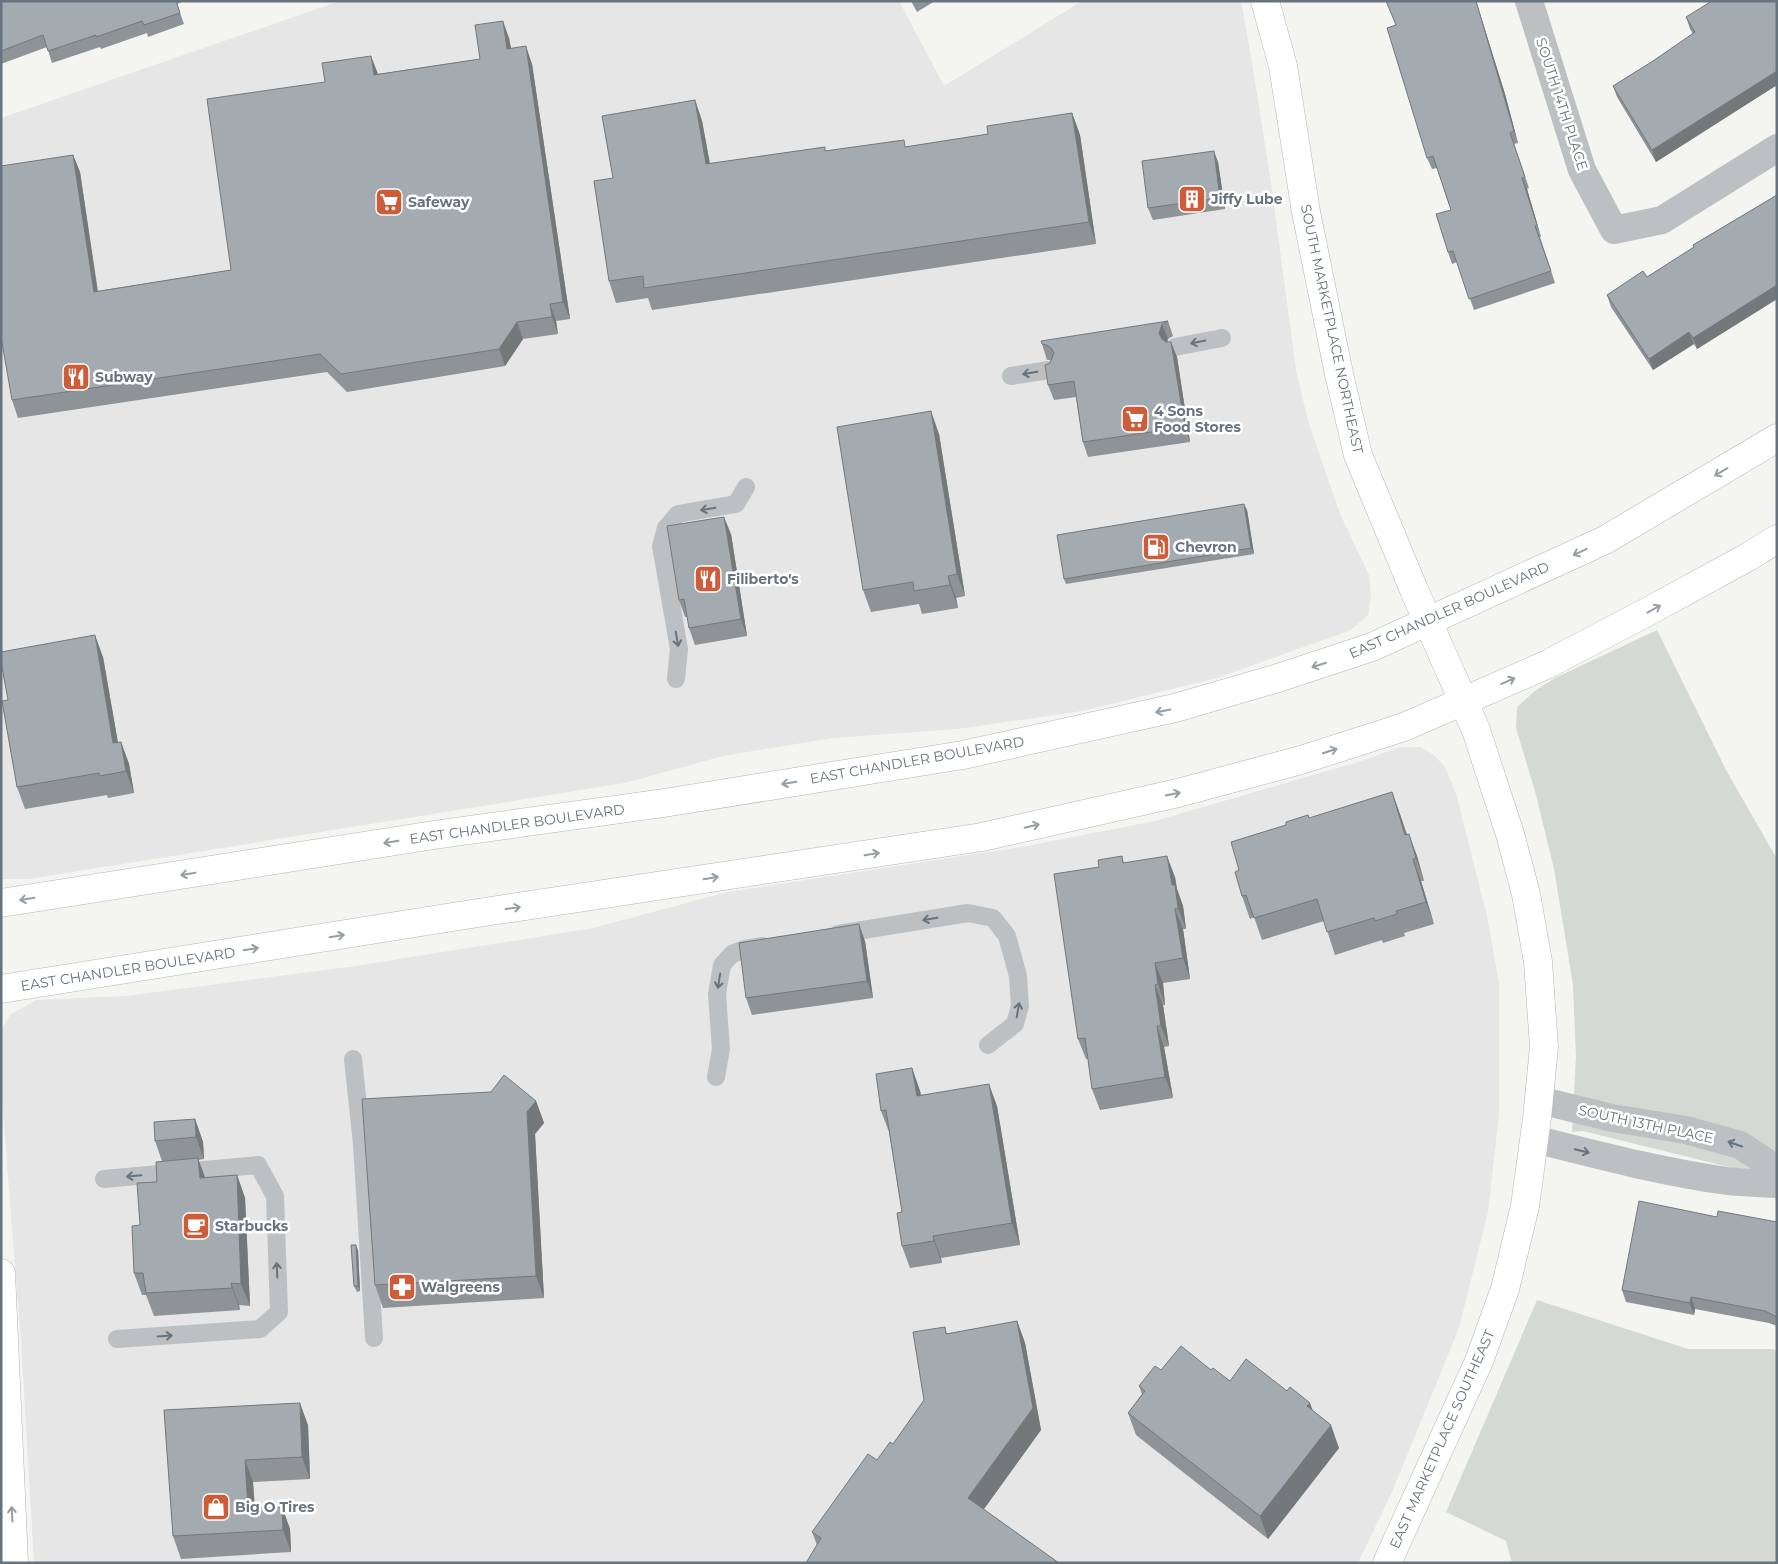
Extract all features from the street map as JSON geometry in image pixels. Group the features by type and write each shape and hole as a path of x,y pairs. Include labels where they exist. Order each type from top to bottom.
{"main road":[{"name":"SOUTH MARKETPLACE NORTHEAST","path":"1265,1 1283,66 1306,212 1339,374 1358,454 1414,590 1464,700"},
{"name":"EAST CHANDLER BOULEVARD","path":"1,903 434,835 664,803 963,755 1175,708 1278,678 1372,647 1429,622 1605,540 1777,438"},
{"name":"EAST CHANDLER BOULEVARD","path":"1,989 465,915 982,837 1178,793 1301,760 1404,727 1554,660 1681,594 1777,539"},
{"name":"EAST MARKETPLACE SOUTHEAST","path":"1387,1563 1479,1361 1505,1289 1525,1206 1544,1047 1538,962 1526,894 1507,825 1476,730 1464,700"},
{"path":"1,1273 14,1563"}],"street":[{"name":"SOUTH 14TH PLACE","path":"1529,1 1582,170 1614,230 1662,220 1777,148"},
{"name":"SOUTH 13TH PLACE","path":"1539,1100 1612,1118 1686,1130 1731,1142 1740,1145 1777,1169"},
{"path":"1534,1139 1606,1158 1679,1173 1728,1181 1777,1184"}],"lane":[{"path":"1175,346 1222,338"},
{"path":"1011,376 1049,370"},
{"path":"676,679 679,649 661,546 666,528 678,514 736,504 746,487"},
{"path":"823,936 968,913 993,918 1007,936 1018,976 1020,1006 1015,1024 988,1045"},
{"path":"716,1077 721,1049 717,994 722,965 732,954 745,949 784,942"},
{"path":"353,1059 362,1144 374,1338"},
{"path":"104,1179 258,1166 275,1196 279,1312 260,1329 117,1339"}],"shaded area":[{"path":"340,1 899,1 944,86 1082,1 1241,1 1271,183 1296,370 1308,421 1340,514 1369,575 1371,595 1368,615 1351,630 1217,678 1082,711 957,729 833,738 723,756 625,783 29,879 1,878 1,118"},
{"path":"1657,630 1726,770 1777,859 1777,1179 1583,1131 1572,1132 1576,1056 1573,985 1554,869 1535,791 1516,728 1517,707 1536,690 1555,678"},
{"path":"1400,747 1420,747 1433,754 1445,767 1456,794 1487,916 1499,983 1499,1114 1488,1212 1459,1328 1392,1492 1358,1563 34,1563 21,1341 1,1088 1,1031 10,1015 36,1000 126,996 356,966 593,928 728,892 1022,847 1155,821 1358,762"},
{"path":"1537,1300 1688,1349 1773,1349 1777,1351 1777,1563 1512,1563 1506,1541 1446,1512"}],"building":[{"path":"1,1 176,1 180,13 144,25 142,21 48,51 43,35 1,51"},
{"path":"1386,1 1476,1 1514,131 1510,133 1525,177 1522,178 1537,225 1535,226 1551,271 1469,299 1453,251 1448,252 1436,214 1451,210 1433,156 1427,158 1387,28 1396,25"},
{"path":"1712,1 1777,1 1777,71 1652,150 1613,86 1695,32 1686,17"},
{"name":"Safeway","path":"503,21 507,49 526,46 563,302 550,304 552,317 517,322 499,349 341,374 320,354 12,400 1,337 1,166 73,155 94,292 231,270 207,99 325,82 322,63 371,56 374,75 480,59 475,25"},
{"path":"695,100 706,164 825,147 825,151 904,140 905,147 988,134 987,126 1072,113 1089,222 644,288 643,276 609,281 594,181 613,178 602,116"},
{"name":"Jiffy Lube","path":"1214,151 1220,198 1148,208 1142,161"},
{"path":"1777,195 1777,285 1693,338 1689,332 1649,359 1607,295 1643,271 1647,277 1694,247 1693,245"},
{"path":"1168,321 1162,324 1159,333 1166,342 1171,342 1185,427 1083,442 1074,381 1048,385 1045,365 1050,363 1054,353 1051,348 1042,344 1041,341"},
{"path":"931,411 957,574 948,576 950,585 914,591 913,582 863,590 837,427"},
{"name":"Chevron","path":"1244,504 1251,548 1064,579 1057,535"},
{"name":"Filiberto's","path":"724,517 741,619 689,628 684,599 679,600 667,526"},
{"path":"95,635 113,743 121,742 126,771 100,776 99,773 17,787 2,701 8,700 1,652"},
{"path":"1392,792 1405,835 1409,834 1416,858 1413,859 1426,902 1396,911 1397,914 1375,921 1374,918 1327,932 1317,899 1254,918 1246,895 1242,896 1235,872 1239,870 1231,842 1286,825 1286,822 1308,815 1309,818"},
{"path":"1122,856 1123,863 1167,856 1172,885 1175,885 1178,908 1175,909 1183,958 1155,963 1158,984 1155,985 1161,1026 1157,1026 1165,1077 1092,1089 1085,1038 1078,1039 1054,874 1099,867 1098,860"},
{"path":"859,924 867,981 746,998 739,943"},
{"path":"912,1068 917,1096 989,1084 1012,1223 933,1236 934,1241 902,1246 897,1213 902,1212 886,1110 881,1111 876,1074"},
{"name":"Walgreens","path":"504,1075 536,1101 527,1112 536,1276 375,1285 362,1099 491,1092"},
{"path":"195,1119 196,1137 155,1141 154,1122"},
{"name":"Starbucks","path":"198,1158 200,1178 237,1175 241,1284 231,1283 232,1288 146,1293 143,1273 134,1273 132,1226 140,1225 137,1183 157,1182 156,1162"},
{"path":"1639,1201 1717,1217 1718,1211 1777,1222 1777,1317 1765,1311 1691,1297 1690,1303 1622,1290"},
{"path":"351,1245 356,1245 358,1286 354,1286"},
{"path":"1017,1321 1033,1408 968,1498 1059,1563 806,1563 821,1538 812,1532 868,1454 877,1460 890,1442 893,1444 924,1400 913,1332 945,1327 946,1334"},
{"path":"1181,1346 1211,1370 1213,1368 1230,1381 1246,1359 1287,1391 1290,1387 1310,1403 1307,1406 1331,1425 1260,1516 1128,1413 1145,1391 1139,1386 1155,1366 1161,1370"},
{"name":"Big O Tires","path":"300,1403 302,1457 245,1460 248,1509 282,1507 283,1530 173,1536 164,1410"}],"place":[{"name":"Jiffy Lube","path":"1192,199"},
{"name":"Safeway","path":"389,202"},
{"name":"Subway","path":"76,377"},
{"name":"4 Sons Food Stores","path":"1135,419"},
{"name":"Chevron","path":"1156,547"},
{"name":"Filiberto's","path":"708,579"},
{"name":"Starbucks","path":"196,1226"},
{"name":"Walgreens","path":"402,1287"},
{"name":"Big O Tires","path":"216,1507"}]}
